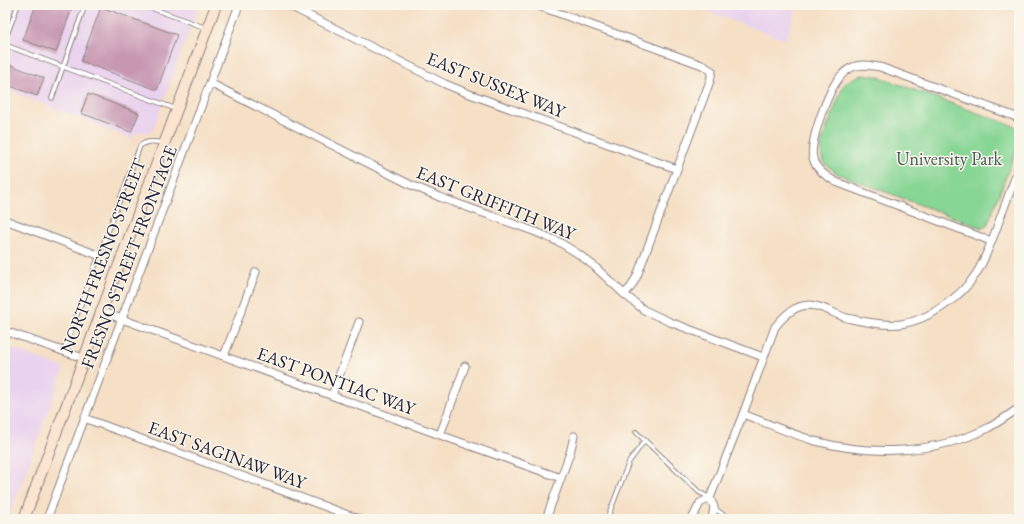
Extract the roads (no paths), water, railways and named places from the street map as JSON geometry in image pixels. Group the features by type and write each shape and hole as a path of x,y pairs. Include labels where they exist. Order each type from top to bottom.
{"main road":[{"name":"NORTH FRESNO STREET","path":"24,519 100,311 216,5"}],"street":[{"name":"FRESNO STREET FRONTAGE","path":"47,519 239,5"},
{"name":"EAST SUSSEX WAY","path":"288,5 445,84 677,169"},
{"path":"536,5 702,65 712,71 710,81 637,276 631,287 624,294"},
{"path":"992,241 836,182 825,175 816,166 813,158 812,146 814,135 832,88 841,76 852,67 864,65 880,68 1019,118"},
{"name":"EAST GRIFFITH WAY","path":"210,83 411,185 442,198 536,232 558,242 577,253 594,266 624,294 644,310 670,322 763,357"},
{"path":"692,519 700,503 710,498 775,327 784,315 795,308 809,305 819,307 843,317 862,321 880,324 901,324 934,312 948,303 963,290 976,274 992,241 1019,167"},
{"path":"5,220 98,255"},
{"path":"224,356 256,272"},
{"name":"EAST PONTIAC WAY","path":"100,311 561,478"},
{"path":"332,396 359,322"},
{"path":"5,331 83,358"},
{"path":"440,435 465,366"},
{"path":"743,414 815,441 852,448 891,451 923,448 954,441 988,428 1019,408"},
{"name":"EAST SAGINAW WAY","path":"84,418 359,519"},
{"path":"546,519 570,453 574,436"},
{"path":"710,498 714,507 712,519"}],"lane":[{"path":"5,40 18,5"},
{"path":"52,98 85,5"},
{"path":"143,5 207,28"},
{"path":"5,45 176,109"},
{"path":"63,352 140,146 142,143 150,141 163,144"},
{"path":"636,432 699,492 710,498"},
{"path":"607,519 629,462 645,440"},
{"path":"714,507 729,519"}],"park label":[{"name":"University Park","path":"949,159"}]}
